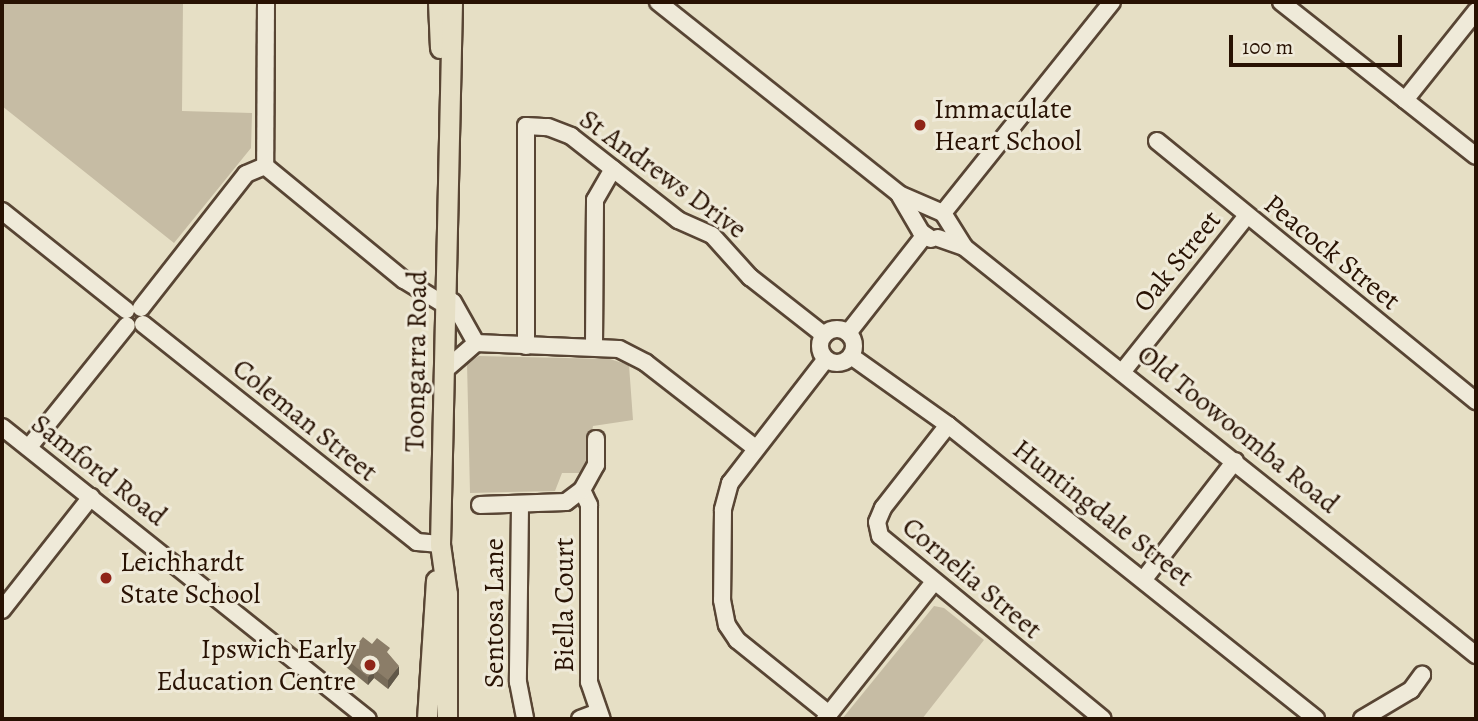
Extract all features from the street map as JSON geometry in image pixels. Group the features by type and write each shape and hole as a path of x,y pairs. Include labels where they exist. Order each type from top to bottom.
{"main road":[{"name":"Toongarra Road","path":"423,715 433,595 440,553 444,371 447,160 438,2"},
{"name":"Toongarra Road","path":"447,160 452,127 452,2"},
{"name":"Toongarra Road","path":"440,553 447,594 447,719"}],"street":[{"path":"265,166 266,2"},
{"name":"Old Toowoomba Road","path":"658,2 899,194 940,215 964,247 1123,371 1476,655"},
{"path":"848,333 1112,2"},
{"path":"1281,2 1476,156"},
{"path":"1405,100 1476,10"},
{"name":"St Andrews Drive","path":"526,346 526,126 561,131 678,220 727,246 750,277 824,335"},
{"name":"Peacock Street","path":"1157,141 1246,217 1476,401"},
{"path":"265,166 419,288 445,301 476,343"},
{"path":"29,447 246,174 265,166"},
{"path":"594,345 595,200 613,169"},
{"name":"Old Toowoomba Road","path":"899,194 927,232 964,247"},
{"name":"Coleman Street","path":"2,211 417,542 440,553"},
{"path":"927,232 940,215"},
{"name":"Oak Street","path":"1123,371 1246,217"},
{"path":"419,288 446,272"},
{"path":"838,329 848,333 854,346 850,356 836,363 826,359 821,351 824,335 838,329"},
{"path":"444,371 476,343 526,346 594,345 635,355 755,448"},
{"name":"Huntingdale Street","path":"850,356 948,425 1316,719"},
{"path":"826,359 755,448 730,483 724,500 724,617 731,633 827,716 933,583"},
{"name":"Cornelia Street","path":"948,425 883,508 877,522 886,544 1103,719"},
{"name":"Samford Road","path":"2,426 364,715 378,719"},
{"path":"480,505 553,506 582,489 596,465 596,439"},
{"path":"1144,579 1235,461"},
{"name":"Biella Court","path":"582,489 590,517 589,682 600,716"},
{"path":"2,611 91,497"},
{"name":"Sentosa Lane","path":"520,506 518,682 525,719"},
{"path":"1362,719 1411,690 1422,675"},
{"path":"580,719 600,716"}],"shaded area":[{"path":"2,2 183,2 182,111 252,113 251,148 174,243 2,106"},
{"path":"479,356 610,359 629,365 633,420 593,426 584,473 562,473 555,491 470,493 467,363"},
{"path":"934,606 944,608 984,640 922,719 842,719"}],"building":[{"name":"Ipswich Early Education Centre","path":"363,637 372,644 377,638 390,648 387,652 399,666 388,680 374,669 368,677 346,659"}],"place":[{"name":"Immaculate Heart School","path":"920,125"},
{"name":"Leichhardt State School","path":"106,578"},
{"name":"Ipswich Early Education Centre","path":"370,665"}]}
